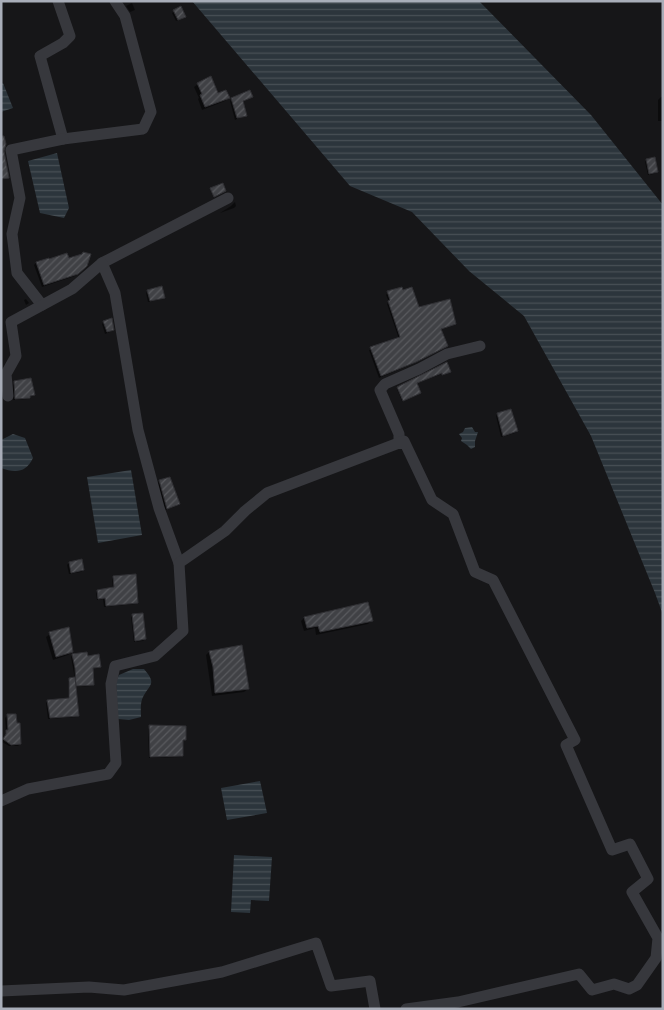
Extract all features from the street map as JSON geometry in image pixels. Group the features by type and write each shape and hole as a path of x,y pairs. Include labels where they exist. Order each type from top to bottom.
{"street":[{"path":"58,1 70,36 63,43 40,56 63,140"},
{"path":"42,304 17,273 12,234 20,198 11,150 63,140 143,129 151,112 125,16 116,1"},
{"path":"8,396 6,374 16,356 11,322 72,289 102,263 228,198"},
{"path":"1,801 28,789 108,774 116,763 111,684 115,666 155,656 183,632 179,563 159,508 138,430 115,293 102,263"},
{"path":"399,443 399,434 380,390 385,384 447,354 480,346"},
{"path":"179,563 225,531 267,493 404,441 432,500 453,514 476,572 492,580 575,740 566,745 612,850 630,844 648,879 632,892 658,938 659,960 637,985 629,989 614,984 592,990 579,974 458,1002 406,1009"},
{"path":"1,991 89,987 124,990 222,972 316,943 331,986 370,981 375,1009"}],"shaded area":[{"path":"192,1 479,1 591,115 663,205 663,615 591,436 524,316 469,271 412,212 350,186"},
{"path":"3,83 13,108 1,112 1,84"},
{"path":"57,153 69,208 64,218 40,213 28,161"},
{"path":"472,427 475,432 478,432 475,447 471,449 461,441 462,438 459,434 465,428"},
{"path":"13,434 25,438 33,458 27,467 11,471 1,468 1,440"},
{"path":"131,470 142,535 98,543 87,477"},
{"path":"133,669 144,669 150,678 151,684 142,699 141,717 129,720 118,719 116,681 119,675"},
{"path":"260,781 267,813 227,820 221,788"},
{"path":"234,855 272,857 269,901 251,900 250,913 231,912"}],"building":[{"path":"181,6 186,17 178,20 173,10"},
{"path":"211,76 218,93 226,90 230,98 205,107 197,83"},
{"path":"250,90 253,97 243,101 247,116 237,118 231,98"},
{"path":"1,136 4,136 6,144 4,151 9,178 1,179"},
{"path":"655,157 658,172 649,174 646,159"},
{"path":"223,183 226,191 214,197 210,188"},
{"path":"83,252 91,254 87,266 78,274 44,285 36,262 67,253 69,258"},
{"path":"162,286 165,298 150,301 147,290"},
{"path":"402,287 403,290 412,287 419,307 450,299 456,324 441,329 448,346 416,362 381,376 370,347 400,337 388,301 390,300 387,291"},
{"path":"112,318 114,330 107,332 103,321"},
{"path":"447,362 451,372 442,375 442,373 417,383 421,393 403,401 397,387"},
{"path":"31,378 35,395 30,396 30,398 15,399 14,381"},
{"path":"511,409 518,431 503,436 497,413"},
{"path":"170,477 180,504 167,509 159,480"},
{"path":"82,559 84,570 71,573 69,562"},
{"path":"136,574 138,603 106,606 105,598 98,599 97,590 114,587 113,576"},
{"path":"368,602 373,621 320,632 318,626 307,628 304,617"},
{"path":"143,613 146,639 135,641 132,614"},
{"path":"69,627 73,652 56,657 49,632"},
{"path":"242,645 249,689 215,693 213,667 209,651"},
{"path":"87,652 88,656 99,654 101,667 93,668 94,685 76,686 72,654"},
{"path":"75,677 79,716 50,718 47,700 69,698 69,678"},
{"path":"7,714 16,714 17,723 20,723 21,744 11,745 3,739 6,730 8,730"},
{"path":"149,725 186,726 186,740 183,740 183,756 150,757"}]}
